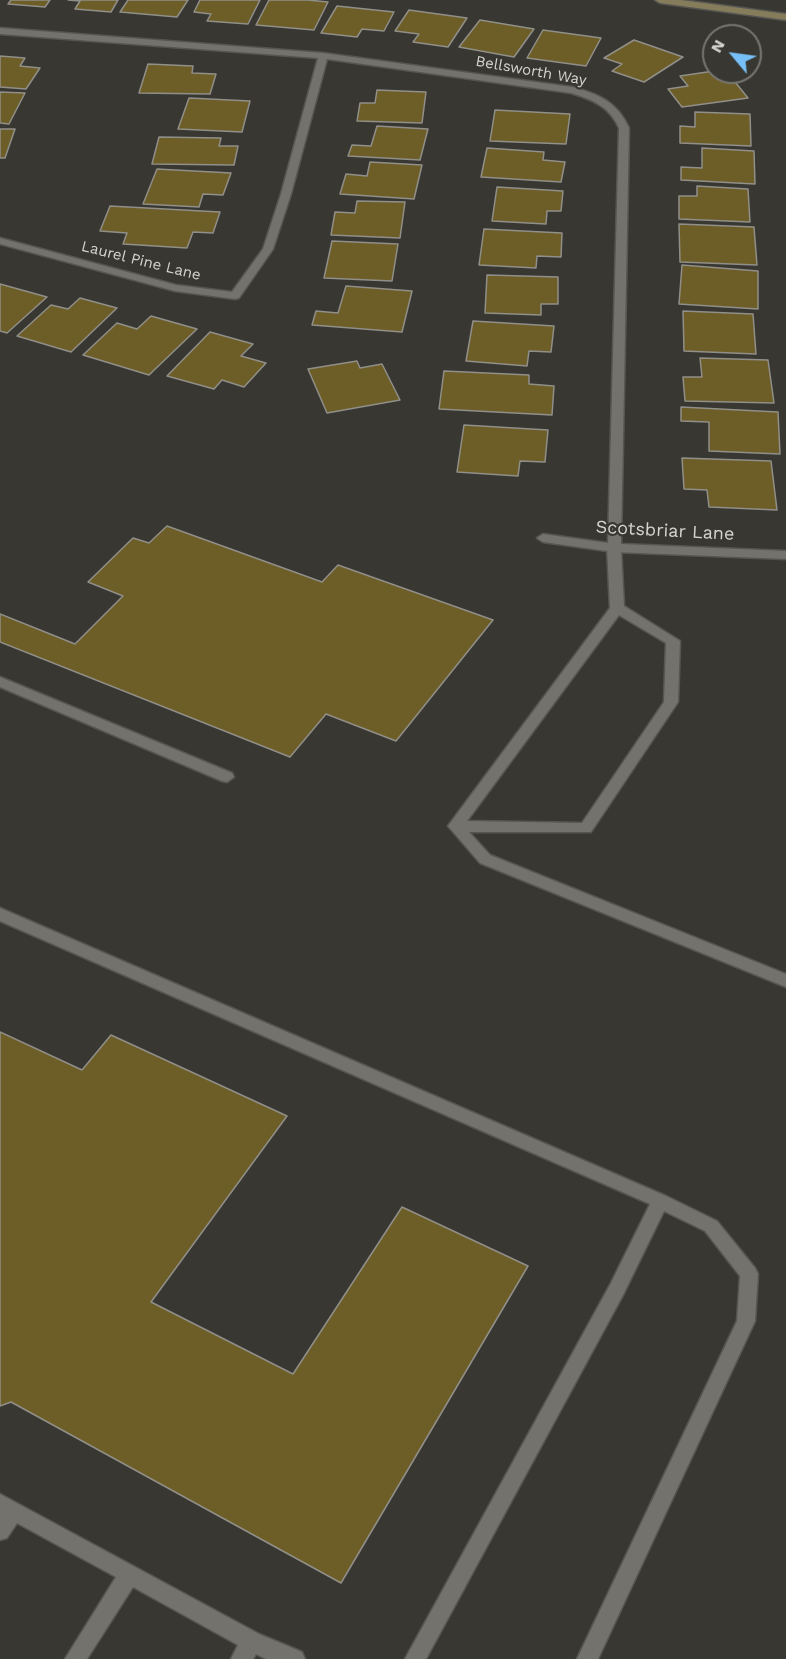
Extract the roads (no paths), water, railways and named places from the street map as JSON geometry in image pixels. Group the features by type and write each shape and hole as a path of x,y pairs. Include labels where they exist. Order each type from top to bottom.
{"street":[{"path":"660,0 786,17"},
{"name":"Bellsworth Way","path":"0,30 323,56 572,90 603,100 618,114 624,128 614,548 617,608"},
{"name":"Laurel Pine Lane","path":"0,240 175,288 235,296 268,249 286,194 323,56"},
{"name":"Scotsbriar Lane","path":"543,538 614,548 786,555"},
{"path":"617,608 673,640 671,702 586,828 455,826 617,608"},
{"path":"0,682 227,777"},
{"path":"455,826 485,859 786,981"},
{"path":"0,914 660,1201 711,1226 749,1274 746,1321 587,1659"},
{"path":"415,1659 611,1299 660,1201"},
{"path":"0,1531 7,1506 252,1641 278,1654 295,1659"},
{"path":"75,1659 130,1574"},
{"path":"241,1659 252,1641"}]}
